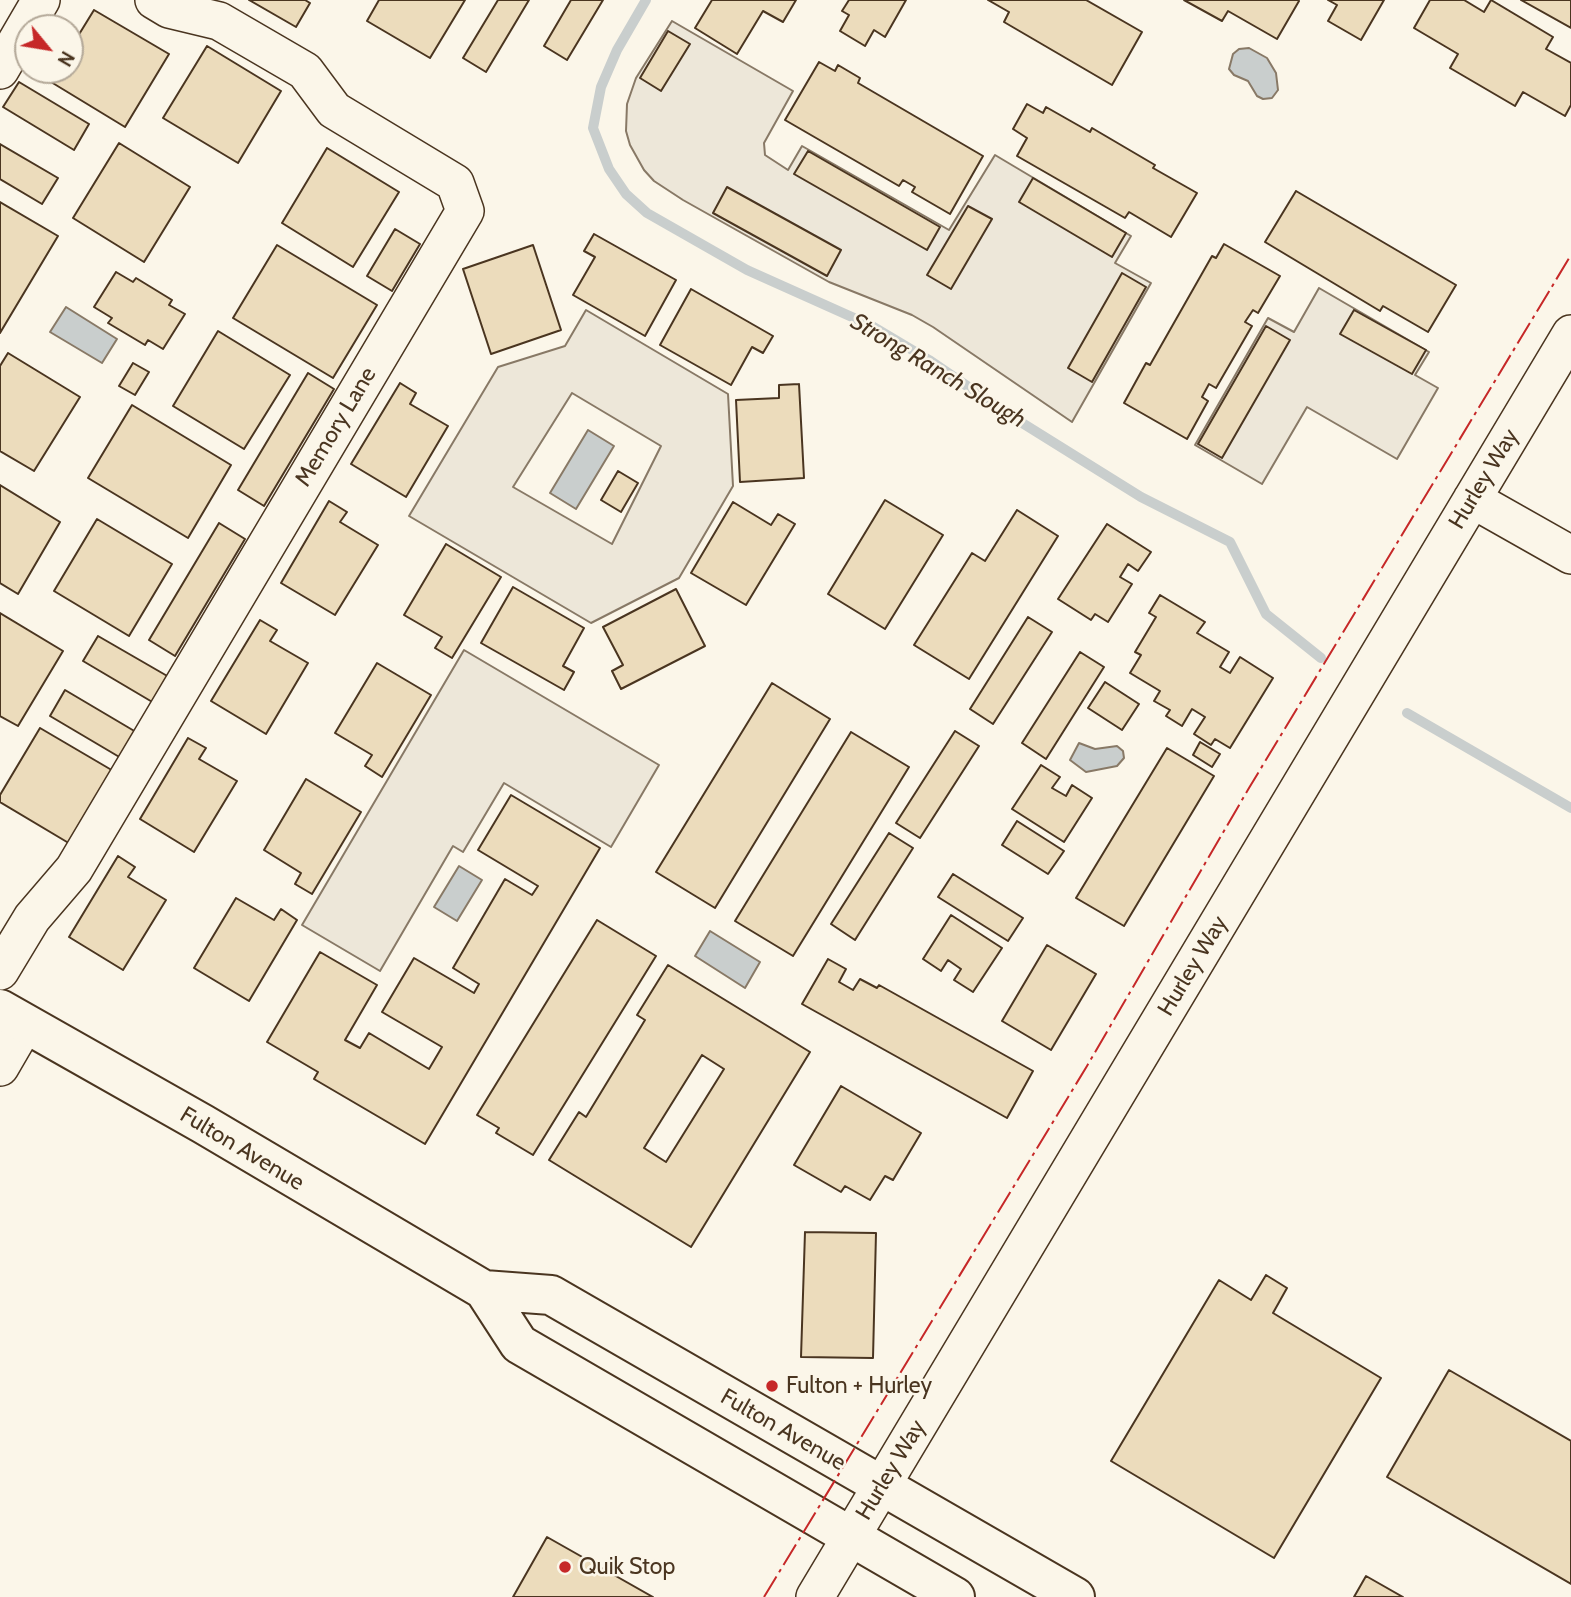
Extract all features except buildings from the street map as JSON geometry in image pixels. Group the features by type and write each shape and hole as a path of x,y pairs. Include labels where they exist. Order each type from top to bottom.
{"main road":[{"name":"Fulton Avenue","path":"13,1017 203,1124 484,1290 551,1295 1075,1597"},
{"name":"Fulton Avenue","path":"484,1290 519,1344 955,1597"}],"street":[{"path":"0,69 41,0"},
{"name":"Memory Lane","path":"0,971 32,918 74,869 465,211 455,183 334,110 305,71 219,21 169,9 154,0"},
{"name":"Hurley Way","path":"815,1597 1571,334"},
{"path":"1472,499 1571,555"},
{"path":"0,1067 13,1017"}],"shaded area":[{"path":"672,21 793,91 764,143 765,155 788,170 802,146 949,230 995,155 1131,236 1115,263 1151,283 1072,422 933,327 912,315 829,282 654,181 644,170 630,145 626,131 627,104 636,78"},
{"path":"1249,48 1267,58 1276,73 1278,90 1272,98 1263,99 1257,96 1248,81 1234,75 1229,69 1233,54 1239,49"},
{"path":"1319,288 1429,352 1415,375 1438,388 1397,459 1307,407 1262,484 1195,445 1268,318 1294,332"},
{"path":"66,307 117,339 102,363 50,332"},
{"path":"586,310 728,394 733,486 679,578 591,623 409,516 498,367 565,346","holes":["572,393 661,446 612,544 513,487"]},
{"path":"588,430 614,446 576,509 550,493"},
{"path":"464,650 659,765 611,847 504,783 463,852 453,846 380,971 302,925"},
{"path":"1079,743 1095,749 1117,746 1123,751 1124,758 1117,766 1086,772 1070,760"},
{"path":"459,866 482,880 457,921 434,907"},
{"path":"710,931 760,962 745,988 695,956"}],"waterway":[{"name":"Strong Ranch Slough","path":"646,0 617,50 601,87 593,128 609,169 626,194 647,213 747,270 872,326 1141,497 1230,542 1266,614 1321,658"},
{"name":"Strong Ranch Slough","path":"1407,713 1571,808"}],"power":[{"path":"764,1597 1087,1066 1249,788 1571,255"}],"place":[{"name":"Fulton + Hurley","path":"772,1386"},
{"name":"Quik Stop","path":"565,1567"}]}
